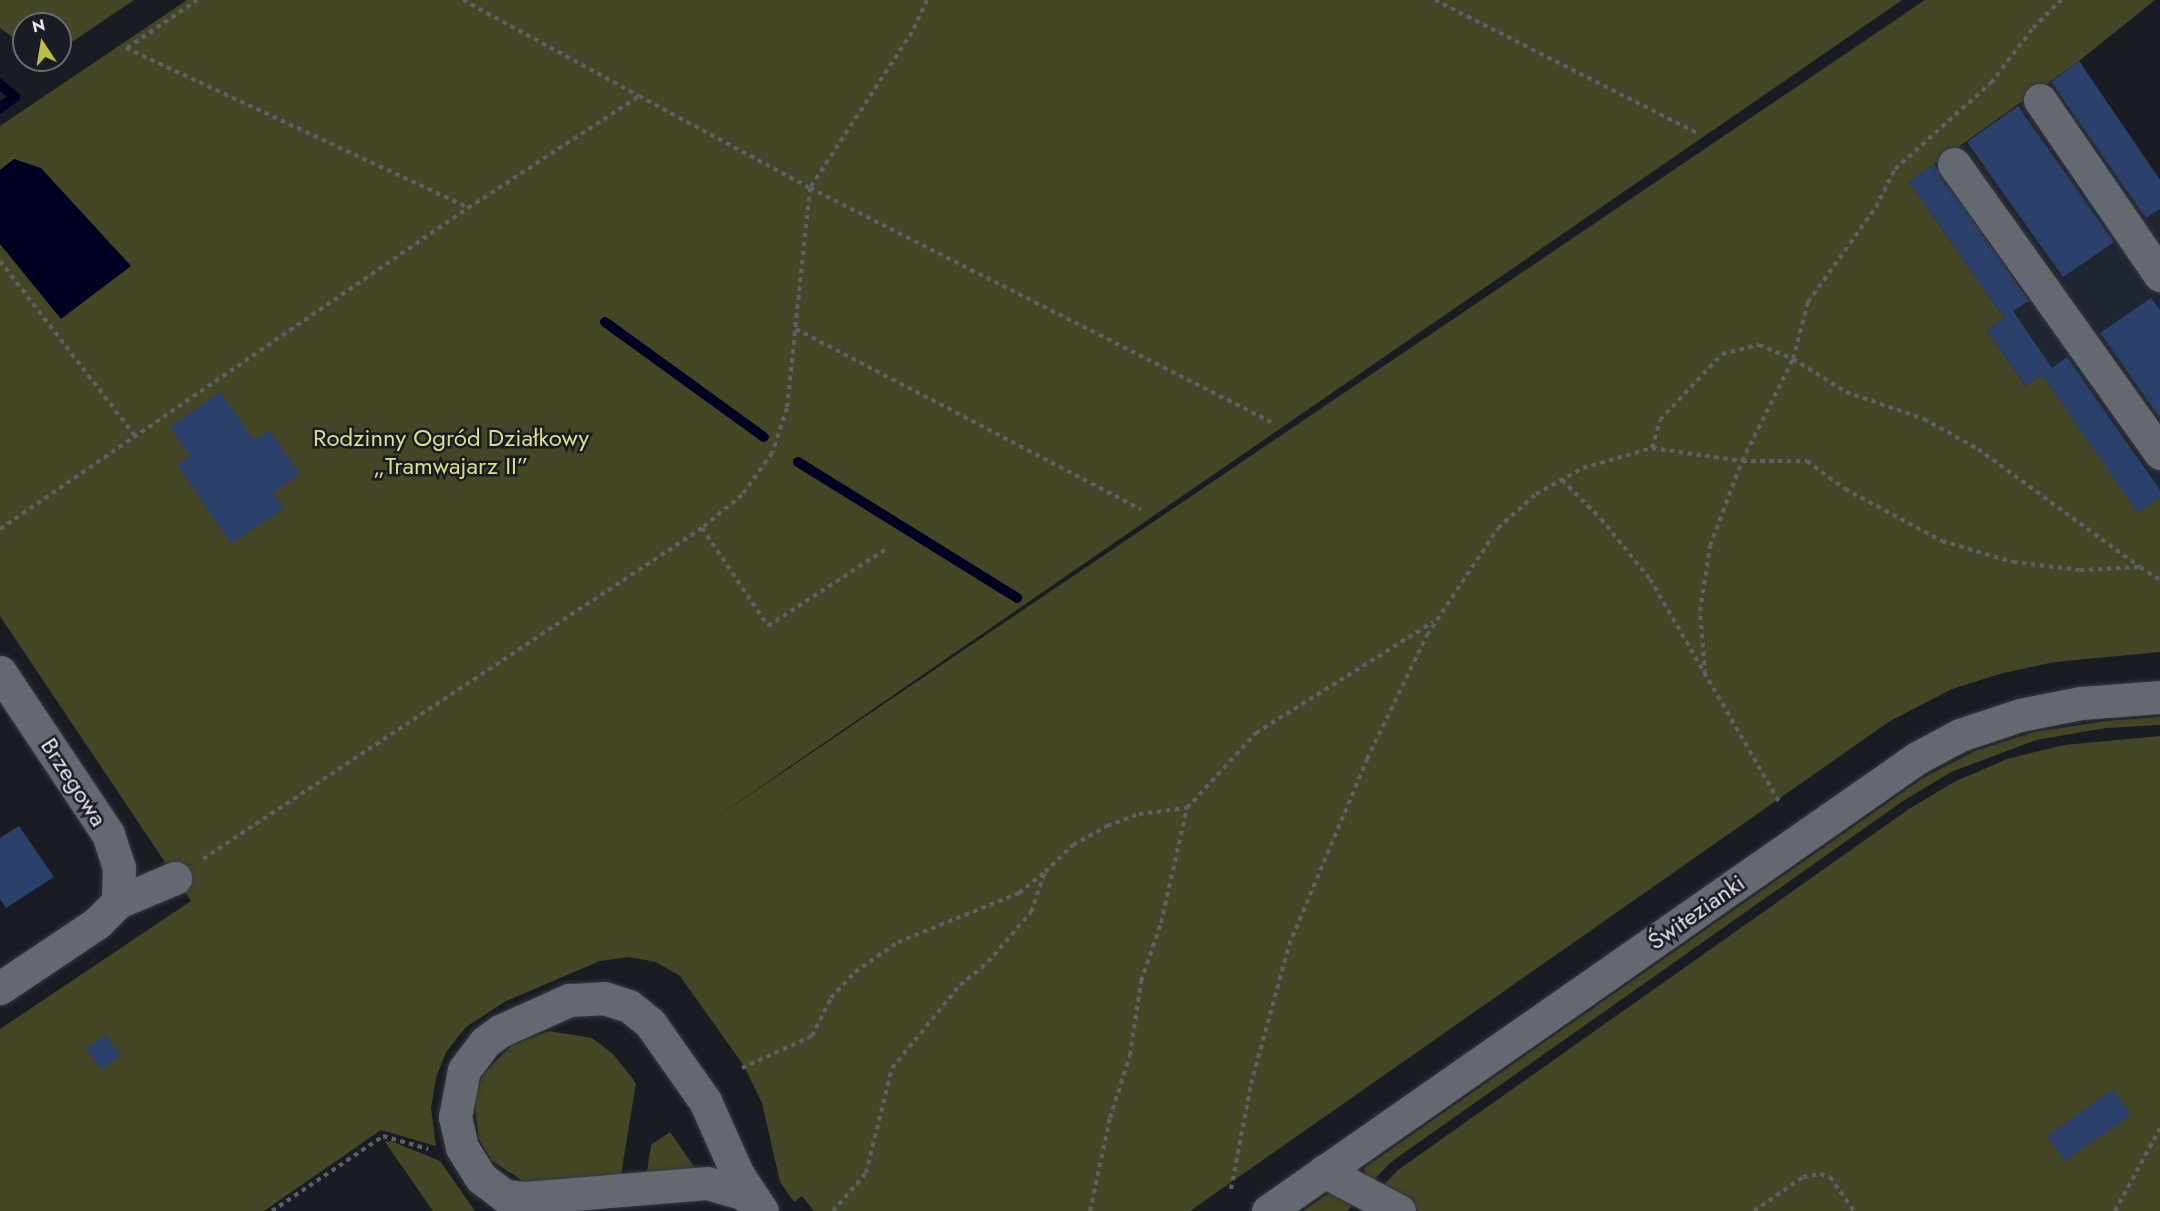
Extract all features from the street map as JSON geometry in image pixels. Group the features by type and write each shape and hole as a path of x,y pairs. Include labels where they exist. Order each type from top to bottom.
{"street":[{"path":"2040,100 2160,275"},
{"path":"1954,164 2160,453"},
{"name":"Brzegowa","path":"0,672 108,834 119,867 118,902"},
{"name":"Świtezianki","path":"1268,1211 1917,758 1960,735 2020,715 2100,700 2160,697"},
{"path":"0,988 97,923 118,902 175,878"},
{"path":"504,1210 462,1148 455,1117 458,1087 474,1054 516,1022 569,1000 604,998 640,1014 660,1036 705,1101 758,1207"},
{"path":"1324,1171 1399,1211"},
{"path":"481,1178 500,1193 525,1198 707,1183 734,1190 758,1207"}],"path":[{"path":"197,0 126,48 468,208"},
{"path":"463,0 810,188 1271,422"},
{"path":"175,878 702,528 742,495 772,453 787,408 810,188 912,32 927,0"},
{"path":"1435,0 1697,133"},
{"path":"1705,674 1700,611 1710,546 1742,460 1793,359 1808,302 1876,207 1895,169 1991,83 2033,28 2061,0"},
{"path":"0,529 137,438 468,208 639,96"},
{"path":"0,261 137,438"},
{"path":"796,329 1141,509"},
{"path":"1652,448 1660,420 1722,354 1759,345 1793,359 1846,392 1924,419 1978,449 2160,580"},
{"path":"1231,1189 1251,1084 1289,945 1367,759 1437,620 1498,528 1536,494 1583,468 1652,448 1742,460 1807,461 1845,489 1942,541 2013,562 2080,570 2140,567"},
{"path":"1562,480 1601,519 1650,579 1780,805"},
{"path":"702,528 768,626 886,549"},
{"path":"1090,1211 1110,1118 1130,1055 1141,981 1161,923 1187,808 1256,733 1437,620"},
{"path":"741,1068 812,1036 831,999 855,972 898,942 1019,893 1073,845 1107,826 1139,814 1187,808"},
{"path":"833,1211 866,1173 892,1068 960,986 988,962 1031,912 1045,872"},
{"path":"2115,1211 2160,1128"},
{"path":"272,1211 383,1136 432,1151"},
{"path":"1754,1211 1803,1177 1820,1174 1830,1177 1854,1211"}],"shaded area":[{"path":"2079,61 2160,179 2160,497 2138,513 2042,376 2025,386 1987,330 2003,318 1909,182"}],"green space":[{"path":"0,0 134,0 72,42 72,12 12,12 12,37 0,28"},
{"name":"Rodzinny Ogród Działkowy „Tramwajarz II”","path":"187,0 1902,0 702,827 1925,0 2155,0 2079,61 1909,182 2004,318 1987,330 2025,386 2042,375 2138,512 2160,497 2160,652 2055,662 2003,673 1952,689 1890,721 1190,1211 814,1211 802,1196 794,1202 780,1182 762,1103 744,1066 680,976 656,962 629,957 600,961 506,1001 466,1027 446,1052 436,1078 431,1108 436,1146 381,1130 264,1211 0,1211 0,1029 191,901 0,616 0,126"},
{"path":"2160,717 2160,725 2106,728 2036,740 1951,772 1903,801 1391,1162 1368,1186 1364,1168 1923,778 1975,751 2034,732 2106,721"},
{"path":"2160,736 2160,1211 1419,1211 1377,1192 1398,1170 1909,809 1954,782 2007,759 2064,745"},
{"path":"549,1031 592,1038 613,1054 636,1083 620,1181 524,1182 491,1160 479,1139 474,1100 483,1074 512,1045"},
{"path":"670,1132 699,1174 646,1178 651,1145"},
{"path":"391,1141 440,1161 475,1211 433,1211 385,1142"},
{"path":"1329,1193 1355,1203 1347,1211 1303,1211"}],"water":[{"path":"14,159 41,168 131,266 61,319 0,244 0,170"}],"building":[{"path":"2079,61 2160,180 2160,209 2146,218 2051,82"},
{"path":"2018,106 2114,242 2063,277 1967,142"},
{"path":"1934,164 2029,301 2013,311 2052,368 2067,357 2160,490 2160,497 2138,513 2042,375 2025,386 1987,330 2004,318 1909,182"},
{"path":"2151,298 2160,310 2160,418 2100,333"},
{"path":"220,392 254,440 270,430 300,474 273,493 284,508 231,544 177,465 190,457 170,427"},
{"path":"19,826 54,877 6,908 0,899 0,838"},
{"path":"106,1035 121,1056 101,1070 86,1048"},
{"path":"2113,1089 2131,1115 2065,1161 2047,1136"}],"waterway":[{"path":"0,84 15,97 0,108"},
{"path":"605,322 764,437"},
{"path":"798,462 1017,598"}]}
